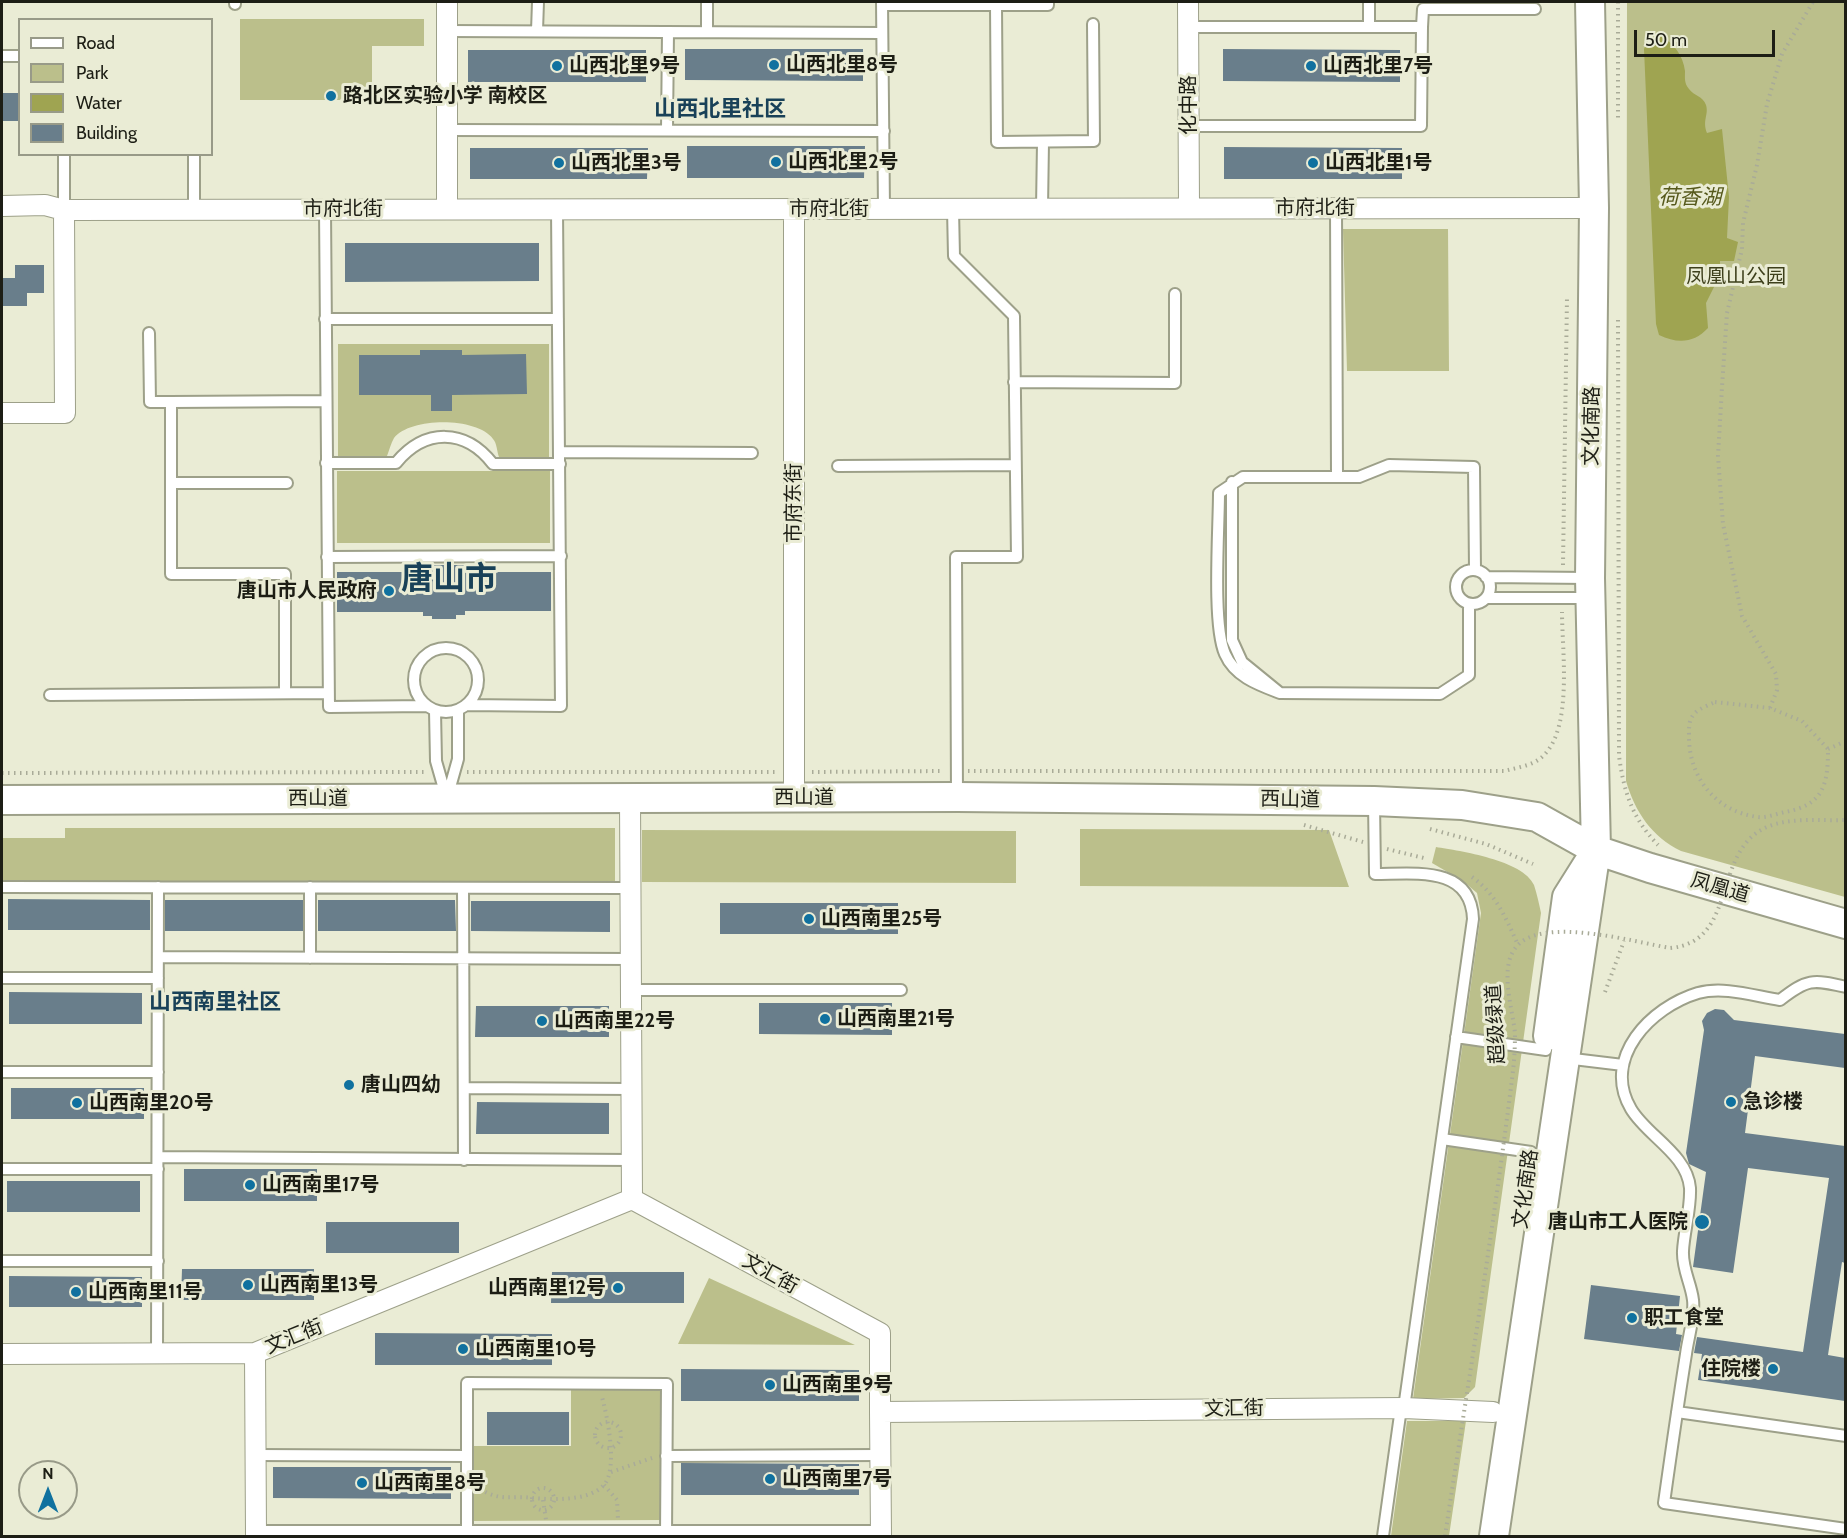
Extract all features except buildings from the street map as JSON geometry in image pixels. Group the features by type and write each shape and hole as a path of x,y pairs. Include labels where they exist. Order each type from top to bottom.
{"street":[{"path":"447,2 447,209"},
{"name":"化中路","path":"1188,2 1189,208"},
{"name":"文化南路","path":"1494,1536 1555,1054 1567,897 1596,850 1581,585 1594,208 1590,2"},
{"name":"市府北街","path":"2,206 45,206 64,210 1594,208"},
{"name":"市府东街","path":"794,209 794,785"},
{"path":"2,413 64,413 64,210"},
{"name":"市府北街","path":"2,217 45,217 64,210"},
{"name":"西山道","path":"2,800 447,781 630,798 794,785 957,784 1462,805 1538,817 1596,850"},
{"path":"630,798 632,1199"},
{"name":"凤凰道","path":"1596,850 1655,870 1845,924"},
{"name":"文化南路","path":"1474,1536 1531,1152 1555,1054"},
{"name":"文汇街","path":"2,1354 255,1353 632,1199 880,1333 880,1413 1404,1408 1493,1412"},
{"path":"255,1353 256,1534"},
{"path":"880,1413 881,1534"}],"lane":[{"path":"537,2 537,31"},
{"path":"707,2 707,32"},
{"path":"884,209 882,3 1048,5 1048,2"},
{"path":"1369,2 1369,27"},
{"path":"996,5 997,142 1094,141 1093,24"},
{"path":"1189,126 1421,126 1423,9 1535,9"},
{"path":"1188,27 1422,27"},
{"path":"447,31 882,33"},
{"path":"667,130 668,32"},
{"path":"2,56 18,56"},
{"path":"447,130 884,131"},
{"path":"1042,208 1043,142"},
{"path":"64,156 64,210"},
{"path":"194,156 194,210"},
{"path":"1336,208 1337,477"},
{"path":"325,210 329,707 462,708 561,706 557,209"},
{"path":"953,209 954,256 1014,316 1017,557 956,557 957,784"},
{"path":"1014,382 1175,383 1175,294"},
{"path":"326,319 558,319"},
{"path":"149,333 150,402 326,401"},
{"path":"171,402 171,574 285,574 285,693"},
{"path":"326,463 396,463 409,448 431,438 457,438 481,448 493,464 560,464"},
{"path":"560,452 752,453"},
{"path":"838,466 1016,465"},
{"path":"1469,604 1469,675 1440,694 1280,693 1249,681 1226,656 1219,633 1219,493 1232,482 1243,477 1359,477 1389,465 1474,467 1475,570"},
{"path":"171,483 287,483"},
{"path":"327,557 561,556"},
{"path":"1486,577 1490,587 1486,598 1479,603 1469,604 1459,598 1456,582 1464,573 1475,570 1486,577 1581,585"},
{"path":"1486,598 1562,598 1581,585"},
{"path":"446,648 465,654 477,669 478,689 462,708 458,759 447,781 436,761 431,708 415,690 415,670 427,654 446,648"},
{"path":"50,695 328,693"},
{"path":"1374,801 1375,874 1444,877 1467,892 1473,906 1404,1408 1400,1415 1383,1536"},
{"path":"2,887 630,888"},
{"path":"158,887 158,1353"},
{"path":"310,887 310,958"},
{"path":"463,888 464,1160"},
{"path":"158,957 631,959"},
{"path":"2,978 158,978"},
{"path":"1845,984 1820,981 1802,983 1780,1000 1720,991 1699,993 1662,1009 1629,1045 1623,1065 1623,1086 1630,1107 1642,1125 1678,1160 1688,1175 1690,1189 1682,1252 1693,1301 1664,1503 1845,1529"},
{"path":"631,990 901,990"},
{"path":"1456,1037 1623,1065"},
{"path":"2,1072 158,1072"},
{"path":"464,1088 632,1089"},
{"path":"1442,1139 1531,1152"},
{"path":"158,1156 631,1160"},
{"path":"2,1169 158,1169"},
{"path":"2,1261 158,1261"},
{"path":"467,1534 467,1383 598,1383 667,1384 664,1455 666,1534"},
{"path":"1677,1412 1845,1436"},
{"path":"256,1455 467,1456"},
{"path":"664,1455 880,1455"},
{"path":"256,1534 618,1531 666,1534 881,1534"}],"path":[{"path":"1618,2 1618,133"},
{"path":"1770,708 1777,690 1776,674 1742,616 1723,524 1718,456 1727,313 1742,249 1743,223 1758,165 1767,104 1782,54 1813,2"},
{"path":"1568,292 1581,585"},
{"path":"1618,313 1619,756 1623,785 1631,810 1659,847"},
{"path":"2,773 794,785 957,784 1505,771 1532,764 1543,756 1553,743 1562,722 1562,598"},
{"path":"1715,702 1770,708 1802,721 1827,749 1828,780 1816,798 1797,810 1760,817 1741,814 1708,793 1691,758 1688,724 1695,713 1715,702"},
{"path":"1827,749 1845,741"},
{"path":"1299,820 1310,821"},
{"path":"1463,871 1486,887 1502,909 1518,945 1531,936 1547,932 1566,932 1670,948 1686,947 1702,938 1713,922 1737,854 1749,841 1767,827 1785,823 1845,820"},
{"path":"1421,828 1486,844 1533,864"},
{"path":"1720,868 1743,874"},
{"path":"1605,992 1624,940"},
{"name":"超级绿道","path":"1445,1536 1516,1054 1508,970 1511,955 1518,945"},
{"path":"467,1476 482,1490 499,1498 532,1497 543,1500 554,1497 583,1496 604,1485 611,1472 609,1422 598,1383"},
{"path":"609,1422 616,1425 621,1432 617,1444 610,1447 598,1443 595,1435 601,1424 609,1422"},
{"path":"611,1472 664,1455"},
{"path":"604,1485 617,1500 618,1531"},
{"path":"541,1488 550,1491 554,1497 552,1504 544,1510 536,1508 532,1497 535,1491 541,1488"}],"green space":[{"name":"凤凰山公园","path":"1627,2 1845,2 1845,897 1681,851 1661,839 1653,831 1634,803 1626,781"},
{"path":"240,19 424,19 424,46 372,46 372,100 240,100"},
{"path":"1343,229 1448,229 1449,371 1347,371"},
{"path":"338,344 549,344 549,457 499,457 494,441 485,432 459,423 444,422 414,426 402,431 394,438 387,456 338,456"},
{"path":"337,471 550,471 550,543 337,543"},
{"path":"65,828 615,828 615,883 2,882 2,838 65,838"},
{"path":"1080,829 1329,830 1349,887 1080,886"},
{"path":"642,830 1016,831 1016,883 642,882"},
{"path":"1436,847 1490,858 1517,869 1528,876 1534,885 1541,913 1475,1387 1464,1398 1413,1399 1481,913 1477,893 1463,881 1432,863"},
{"path":"709,1278 855,1345 678,1344"},
{"path":"661,1389 661,1520 471,1521 471,1446 571,1446 571,1390"},
{"path":"1407,1421 1466,1421 1449,1536 1391,1536"}],"water":[{"name":"荷香湖","path":"1661,36 1674,46 1680,55 1687,87 1705,102 1707,133 1722,129 1729,197 1727,238 1738,242 1734,261 1720,261 1720,275 1706,303 1708,328 1697,337 1679,341 1659,335 1656,324 1644,49 1649,37"}],"place":[{"name":"山西北里8号","path":"774,65"},
{"name":"山西北里9号","path":"557,66"},
{"name":"山西北里7号","path":"1311,66"},
{"name":"路北区实验小学 南校区","path":"331,96"},
{"name":"山西北里2号","path":"776,162"},
{"name":"山西北里3号","path":"559,163"},
{"name":"山西北里1号","path":"1313,163"},
{"name":"唐山市人民政府","path":"389,591"},
{"name":"山西南里25号","path":"809,919"},
{"name":"山西南里21号","path":"825,1019"},
{"name":"山西南里22号","path":"542,1021"},
{"name":"唐山四幼","path":"349,1085"},
{"name":"急诊楼","path":"1731,1102"},
{"name":"山西南里20号","path":"77,1103"},
{"name":"山西南里17号","path":"250,1185"},
{"name":"唐山市工人医院","path":"1702,1222"},
{"name":"山西南里13号","path":"248,1285"},
{"name":"山西南里12号","path":"618,1288"},
{"name":"山西南里11号","path":"76,1292"},
{"name":"职工食堂","path":"1632,1318"},
{"name":"山西南里10号","path":"463,1349"},
{"name":"住院楼","path":"1773,1369"},
{"name":"山西南里9号","path":"770,1385"},
{"name":"山西南里7号","path":"770,1479"},
{"name":"山西南里8号","path":"362,1483"}],"district":[{"name":"山西北里社区","path":"720,110"},
{"name":"唐山市","path":"449,580"},
{"name":"山西南里社区","path":"215,1003"}]}
